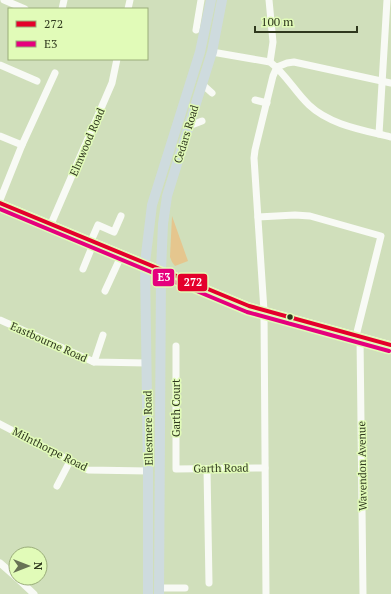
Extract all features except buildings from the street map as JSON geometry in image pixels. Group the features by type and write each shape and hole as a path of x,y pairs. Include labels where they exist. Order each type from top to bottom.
{"highway":[{"name":"Cedars Road","path":"145,263 152,204 200,52 211,0"},
{"name":"Cedars Road","path":"161,270 163,224 167,196 212,52 222,0"},
{"name":"Ellesmere Road","path":"145,263 148,594"},
{"name":"Ellesmere Road","path":"159,591 161,270"}],"street":[{"path":"5,0 22,8"},
{"path":"196,30 201,0"},
{"path":"269,0 273,42 270,62"},
{"path":"379,134 387,0"},
{"path":"212,52 270,62 277,68 299,95 323,116 333,121 391,137"},
{"name":"Elmwood Road","path":"51,224 112,83 117,60"},
{"path":"266,594 264,311 255,150 273,76 277,68 287,63 294,62 391,83"},
{"path":"0,65 36,81"},
{"path":"55,73 22,145 1,204 249,306 391,345"},
{"path":"202,84 212,93"},
{"path":"255,100 267,103"},
{"path":"189,126 202,121"},
{"path":"0,136 22,145"},
{"name":"Wavendon Avenue","path":"258,218 296,215 310,216 381,236 358,336 363,594"},
{"path":"83,269 98,225 114,232 121,216"},
{"path":"105,291 122,254"},
{"name":"Eastbourne Road","path":"0,320 94,362 147,363"},
{"path":"94,362 103,335"},
{"name":"Garth Court","path":"176,346 176,469"},
{"name":"Milnthorpe Road","path":"0,424 88,470 148,471"},
{"path":"57,486 70,461"},
{"path":"207,468 209,583"},
{"name":"Garth Road","path":"176,469 265,468"},
{"path":"0,563 8,570"},
{"path":"25,586 34,594"},
{"path":"159,591 185,588"}],"shaded area":[{"path":"172,216 188,261 175,266 170,257"}],"transit line":[{"name":"272","path":"0,203 249,306 391,345"},
{"name":"E3","path":"0,209 247,312 389,351"}]}
